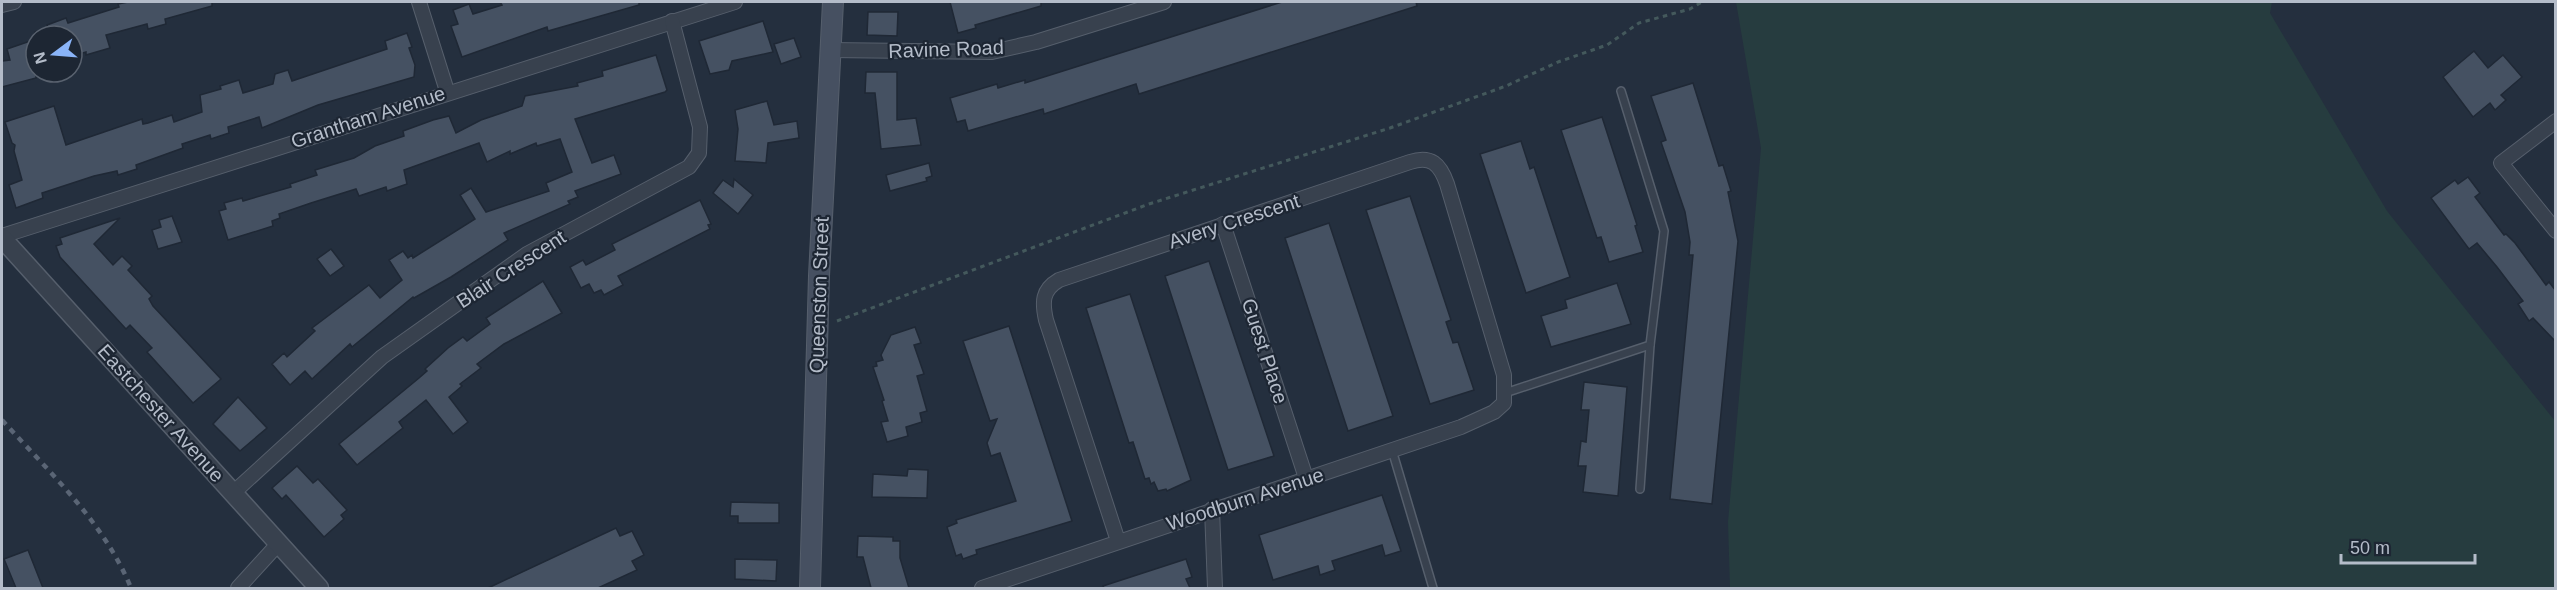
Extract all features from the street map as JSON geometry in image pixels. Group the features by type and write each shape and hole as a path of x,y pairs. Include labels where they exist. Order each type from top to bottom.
{"main road":[{"name":"Queenston Street","path":"810,588 816,355 833,2"}],"street":[{"path":"2,5 14,2"},
{"path":"419,2 447,91"},
{"name":"Grantham Avenue","path":"2,237 447,91 735,2"},
{"name":"Ravine Road","path":"830,50 992,52 1036,42 1164,2"},
{"name":"Blair Crescent","path":"233,493 382,357 527,254 689,167 699,153 700,127 672,21"},
{"path":"2556,121 2501,163 2556,231"},
{"name":"Avery Crescent","path":"1118,542 1046,320 1044,296 1047,289 1059,279 1418,159 1434,161 1440,167 1447,184 1504,375 1504,398"},
{"name":"Guest Place","path":"1223,224 1306,478"},
{"name":"Eastchester Avenue","path":"2,237 319,588"},
{"name":"Woodburn Avenue","path":"982,588 1461,427 1494,412 1504,398"},
{"path":"1212,509 1215,588"},
{"path":"238,588 279,543"}],"lane":[{"path":"1621,91 1664,231 1650,345 1640,489"},
{"path":"1504,398 1650,345"},
{"path":"1392,450 1433,588"}],"path":[{"path":"835,321 1149,204 1390,128 1496,90 1558,62 1607,45 1639,23 1690,9 1702,2"}],"green space":[{"path":"1736,2 2272,2 2270,13 2387,211 2555,421 2555,588 1730,588 1728,522 1761,148"}],"building":[{"path":"212,2 212,6 165,19 166,24 148,29 147,24 106,35 110,48 86,55 86,52 84,53 84,24 50,24 66,18 68,23 119,7 118,4"},
{"path":"500,2 639,2 639,5 548,31 547,27 462,57 451,26 458,24 453,10 469,4 473,14 502,5"},
{"path":"950,2 1041,2 1041,6 975,25 976,28 958,33"},
{"path":"1282,2 1416,2 1417,6 1139,94 1136,84 1044,114 1043,109 968,131 965,120 957,122 950,98 997,84 998,88 1025,80 1025,83"},
{"path":"868,12 898,12 897,36 867,35"},
{"path":"763,21 773,52 732,61 729,70 710,74 699,41"},
{"path":"407,33 415,65 414,77 318,105 262,128 259,117 228,127 229,133 211,139 210,135 182,144 183,148 136,165 137,169 118,175 117,171 94,176 42,193 43,198 16,208 9,185 22,180 14,151 15,145 12,143 5,122 54,106 66,145 142,119 143,124 172,115 174,122 202,112 200,95 221,89 220,86 239,80 243,93 273,84 275,74 288,70 292,81 387,49 385,41"},
{"path":"794,38 801,57 781,64 774,44"},
{"path":"24,43 24,81 2,87 2,61 10,60 7,49"},
{"path":"2474,51 2488,68 2503,55 2522,77 2501,95 2506,100 2495,110 2490,103 2473,117 2443,77"},
{"path":"656,55 667,90 665,92 575,119 592,163 614,155 621,174 575,191 578,197 568,201 570,204 504,233 508,240 451,277 413,297 352,347 350,344 312,379 305,371 290,385 272,364 284,353 287,357 315,331 312,328 369,285 380,298 402,280 389,260 403,251 408,258 412,255 413,258 475,219 460,195 471,188 486,212 549,191 546,183 572,172 560,139 537,146 536,143 510,154 510,151 487,162 479,143 404,170 407,184 387,191 386,187 359,196 356,189 311,203 279,214 280,218 272,221 273,226 228,240 219,211 226,209 224,203 242,198 243,201 291,187 290,184 317,175 315,170 354,158 375,146 404,136 403,131 433,120 449,116 456,133 481,120 522,106 525,96 578,86 577,83 603,76 602,71"},
{"path":"866,72 897,72 897,120 916,118 921,145 881,149 875,93 865,93"},
{"path":"1693,83 1719,166 1723,165 1731,191 1728,192 1738,241 1712,504 1670,499 1693,255 1689,255 1690,242 1685,212 1661,142 1666,140 1651,96"},
{"path":"767,101 774,125 797,121 799,138 768,143 766,163 735,161 738,129 735,110"},
{"path":"1602,117 1637,225 1635,226 1643,252 1609,262 1601,237 1597,238 1561,130"},
{"path":"1521,141 1530,169 1534,167 1570,277 1526,293 1480,154"},
{"path":"929,163 932,176 926,178 927,181 890,191 886,175"},
{"path":"2468,177 2480,193 2475,197 2504,235 2506,234 2515,243 2546,285 2549,282 2556,291 2556,342 2533,318 2529,321 2518,304 2523,301 2497,267 2477,243 2469,249 2431,198 2455,180 2458,184"},
{"path":"734,179 753,195 738,214 713,193 723,180 733,187"},
{"path":"1410,196 1451,320 1446,322 1453,343 1458,342 1474,390 1430,404 1366,210"},
{"path":"700,200 711,224 708,225 710,229 618,276 623,285 604,295 601,290 594,293 589,284 581,288 570,267 583,260 586,265 615,250 612,244"},
{"path":"172,216 182,242 158,249 152,230 161,227 159,220"},
{"path":"120,218 94,244 113,265 122,256 132,266 128,270 152,296 149,299 153,306 221,379 193,403 147,352 152,348 130,325 126,329 60,257 56,246 62,244 60,238"},
{"path":"1329,223 1393,416 1348,431 1285,238"},
{"path":"331,249 344,266 330,276 317,259"},
{"path":"1209,261 1274,456 1228,470 1165,276"},
{"path":"543,281 562,313 504,344 477,364 481,368 460,384 462,386 449,397 468,422 453,434 426,400 399,422 403,428 357,465 339,444 427,371 425,369 448,348 463,337 467,341 490,324 486,318"},
{"path":"1617,283 1631,324 1551,347 1541,316 1567,308 1565,300"},
{"path":"1130,294 1191,480 1167,491 1166,489 1158,491 1154,482 1151,484 1149,478 1145,479 1133,442 1129,443 1086,308"},
{"path":"1009,326 1072,521 976,550 977,554 963,559 961,554 956,556 947,527 957,523 956,520 1016,501 1000,453 991,456 987,443 997,419 990,421 963,341"},
{"path":"915,327 921,343 914,345 924,374 917,376 927,411 920,413 922,422 906,427 908,436 887,442 881,422 888,421 873,367 877,366 876,362 883,360 881,355 891,335"},
{"path":"1584,382 1627,387 1618,496 1583,492 1586,466 1578,466 1581,441 1586,442 1589,410 1581,410"},
{"path":"238,397 267,428 240,451 213,424"},
{"path":"297,466 313,483 318,479 347,510 341,515 344,519 324,537 286,495 282,499 272,488"},
{"path":"908,469 928,470 927,498 872,497 873,474 907,476"},
{"path":"1382,495 1401,551 1385,556 1382,545 1332,561 1335,570 1320,575 1318,566 1273,580 1259,535"},
{"path":"731,502 779,503 779,523 738,523 738,516 730,516"},
{"path":"616,528 620,536 632,531 644,555 632,561 637,570 598,588 488,588"},
{"path":"858,536 893,537 893,541 900,541 900,558 909,588 871,588 863,557 857,557"},
{"path":"28,550 43,588 16,588 4,559"},
{"path":"735,559 777,560 776,581 735,579"},
{"path":"1186,559 1192,577 1186,579 1190,588 1104,588 1103,586"}],"railway":[{"path":"2,420 91,520 120,564 131,588"}]}
